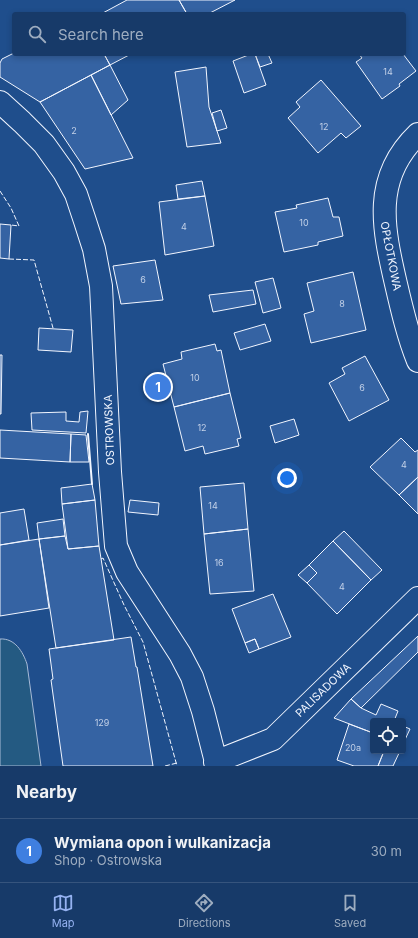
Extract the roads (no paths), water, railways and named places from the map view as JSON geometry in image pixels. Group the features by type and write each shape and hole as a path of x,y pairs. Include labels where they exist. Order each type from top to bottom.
{"street":[{"name":"OSTROWSKA","path":"0,102 44,144 64,172 76,194 85,221 94,249 102,286 110,472 116,546 127,572 180,654 192,677 203,711 216,764"},
{"name":"OPŁOTKOWA","path":"418,134 399,156 391,170 384,214 389,253 400,302 418,360"},
{"name":"PALISADOWA","path":"216,764 273,739 418,598"}],"place":[{"name":"Wymiana opon i wulkanizacja","path":"158,387"}]}
